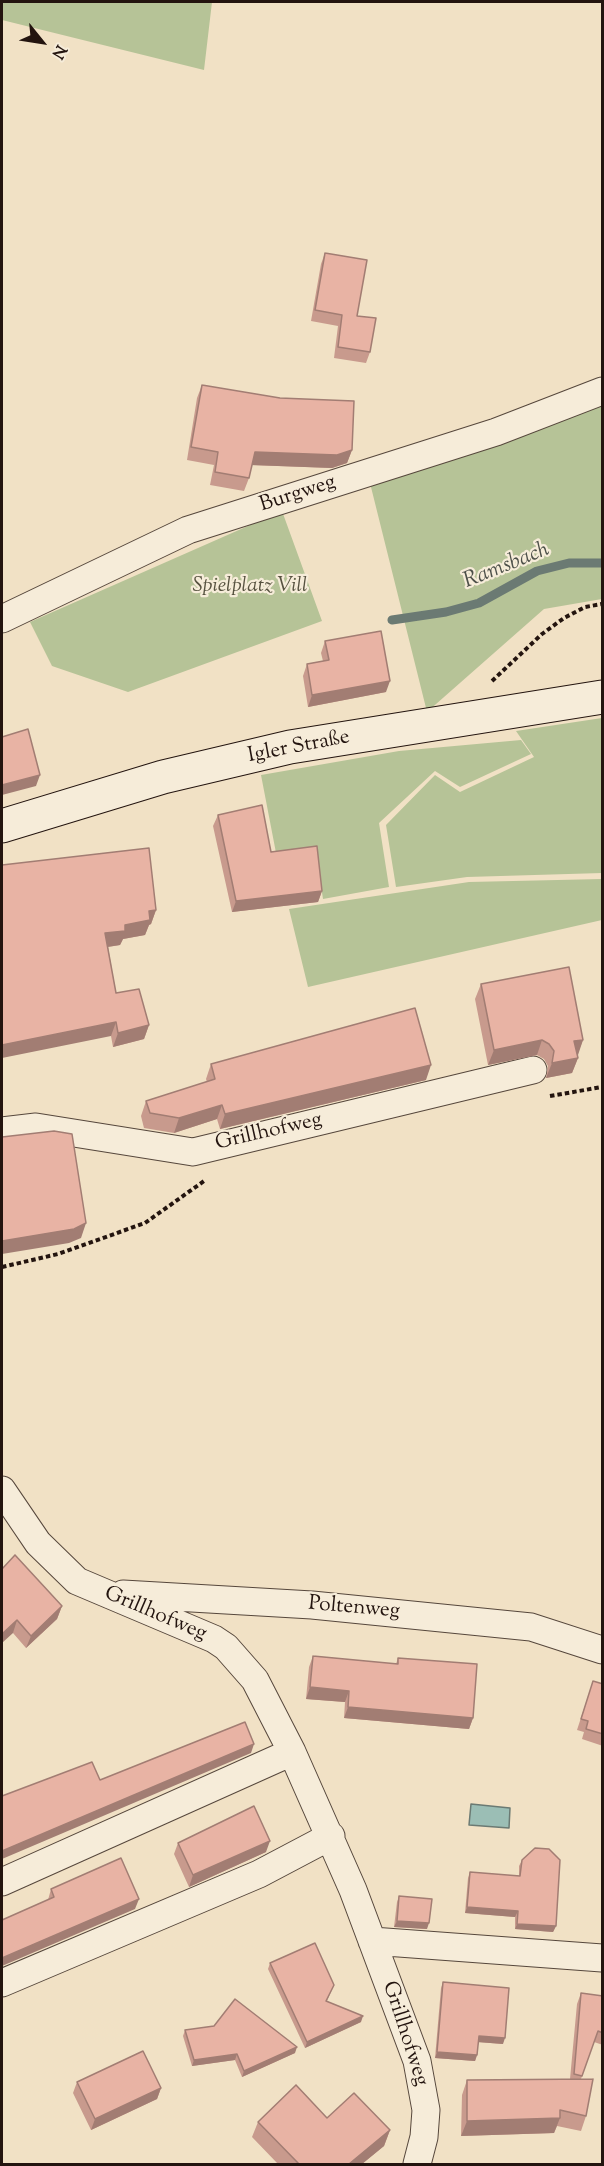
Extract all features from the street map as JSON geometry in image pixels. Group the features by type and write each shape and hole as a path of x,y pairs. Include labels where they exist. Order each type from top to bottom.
{"main road":[{"name":"Igler Straße","path":"2,826 163,777 290,747 603,697"}],"street":[{"name":"Burgweg","path":"2,619 188,530 496,432 603,391"},
{"name":"Grillhofweg","path":"2,1131 36,1127 193,1152 533,1070"},
{"name":"Grillhofweg","path":"2,1490 11,1508 50,1557 77,1581 214,1639 226,1647 255,1680 331,1836 372,1941 421,2078 425,2125 417,2164"},
{"name":"Poltenweg","path":"101,1593 312,1605 531,1627 603,1650"},
{"path":"2,1882 292,1752"},
{"path":"2,1983 259,1874 331,1836"},
{"path":"372,1941 603,1958"}],"path":[{"path":"488,685 542,634 564,618 585,608 603,604"},
{"path":"545,1097 603,1087"},
{"path":"2,1268 58,1254 145,1223 211,1176"}],"green space":[{"path":"2,2 212,2 204,70 2,20"},
{"path":"602,399 602,599 544,609 427,712 369,479"},
{"name":"Spielplatz Vill","path":"282,511 322,621 128,692 52,666 30,622"},
{"path":"602,718 602,873 467,877 396,887 386,825 435,775 460,792 534,757 516,731"},
{"path":"521,740 531,754 460,787 435,771 379,823 389,887 323,899 316,854 277,858 261,775 399,751"},
{"path":"602,879 602,920 308,987 289,909 469,882"}],"water":[{"path":"471,1804 510,1808 509,1828 469,1825"}],"building":[{"path":"325,253 367,260 357,316 376,318 370,352 338,347 342,315 315,310"},
{"path":"202,385 280,398 354,401 352,450 337,455 255,452 249,478 215,472 218,452 191,447"},
{"path":"381,631 390,681 312,695 307,664 329,660 325,641"},
{"path":"28,729 40,775 2,785 2,737"},
{"path":"262,805 271,852 317,846 322,891 236,901 218,815"},
{"path":"149,848 156,910 149,911 150,920 125,925 125,931 105,933 116,993 139,989 149,1025 118,1033 116,1022 2,1045 2,865"},
{"path":"569,967 583,1040 574,1041 578,1058 552,1063 554,1051 542,1040 494,1050 481,984"},
{"path":"415,1008 431,1065 225,1114 222,1105 179,1118 150,1113 146,1101 215,1079 211,1064"},
{"path":"54,1131 72,1134 86,1223 74,1229 2,1241 2,1137"},
{"path":"15,1555 62,1606 31,1636 17,1620 2,1634 2,1569"},
{"path":"313,1656 398,1664 398,1658 477,1664 473,1718 348,1707 349,1691 310,1687"},
{"path":"593,1681 603,1684 603,1734 586,1729 588,1721 581,1719"},
{"path":"245,1722 254,1744 2,1851 2,1796 92,1762 100,1780"},
{"path":"254,1806 270,1841 193,1875 178,1843"},
{"path":"535,1848 549,1849 560,1860 556,1926 517,1924 518,1911 467,1907 470,1872 520,1876 522,1860"},
{"path":"121,1858 139,1899 2,1958 2,1920 54,1897 51,1889"},
{"path":"399,1896 432,1899 429,1923 397,1921"},
{"path":"315,1943 334,1985 326,2001 363,2016 307,2042 270,1963"},
{"path":"443,1982 509,1988 505,2038 479,2036 477,2055 437,2052"},
{"path":"581,1993 603,1996 603,2033 598,2031 582,2076 574,2074"},
{"path":"235,1999 297,2047 244,2071 237,2054 194,2060 185,2030 214,2026"},
{"path":"143,2051 161,2088 95,2119 77,2082"},
{"path":"593,2079 586,2116 560,2110 560,2118 467,2121 467,2080"},
{"path":"296,2085 327,2118 354,2093 390,2130 349,2164 299,2164 258,2122"}],"waterway":[{"name":"Ramsbach","path":"392,620 446,612 479,603 537,571 569,563 602,563"}]}
